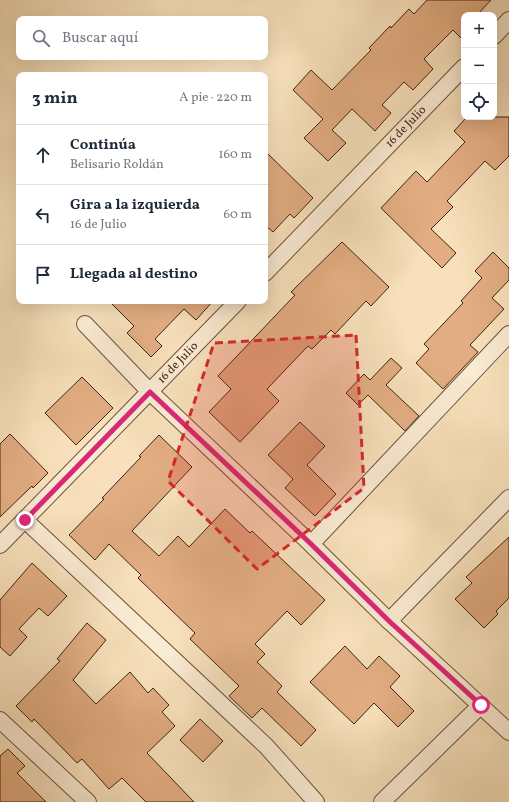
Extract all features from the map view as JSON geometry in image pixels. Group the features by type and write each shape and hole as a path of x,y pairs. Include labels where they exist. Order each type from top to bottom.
{"street":[{"path":"497,33 509,20"},
{"name":"16 de Julio","path":"268,270 461,70"},
{"name":"16 de Julio","path":"0,546 235,304"},
{"path":"85,324 150,392 311,544 389,621 509,732"},
{"path":"311,544 509,334"},
{"path":"389,621 509,498"},
{"path":"25,520 266,746 316,802"},
{"path":"382,802 481,705"},
{"path":"0,720 88,802"}],"highlighted area":[{"path":"356,335 364,488 257,569 168,481 214,343"}],"building":[{"path":"427,0 491,0 480,12 461,12 461,38 453,30 424,59 433,69 413,90 404,82 382,105 391,113 375,131 352,109 332,130 346,143 328,161 304,138 323,119 293,90 311,70 332,90 371,50 369,48 390,26 391,28 409,9 414,14"},
{"path":"497,117 509,117 509,156 495,170 485,161 447,201 453,207 431,229 456,253 442,268 381,208 416,171 427,182 465,142 454,131 464,120 497,120"},
{"path":"268,154 313,198 294,218 290,214 273,232 268,228"},
{"path":"342,242 389,287 371,306 366,301 335,334 331,330 312,349 308,346 267,389 279,401 240,442 209,412 231,389 218,376 295,295 291,292"},
{"path":"493,252 509,268 509,280 492,298 504,309 470,345 478,352 443,389 416,363 429,349 424,344 463,303 461,301 482,278 475,271"},
{"path":"112,304 210,304 196,320 184,309 155,339 162,346 151,357 127,333 134,326"},
{"path":"391,358 402,368 386,385 419,416 405,431 368,395 358,405 346,393 364,374 370,380"},
{"path":"82,377 113,408 76,445 45,413"},
{"path":"300,422 325,446 307,465 336,494 315,516 285,488 293,479 268,455"},
{"path":"10,434 48,473 33,488 32,486 0,517 0,444"},
{"path":"159,435 192,467 132,531 159,556 178,536 189,547 225,509 250,533 252,531 325,600 301,625 287,611 255,644 265,654 257,662 282,686 277,692 316,730 301,746 262,708 252,718 229,696 239,686 190,639 195,633 138,578 141,575 109,544 95,560 69,535 104,499 102,498 141,457 139,456"},
{"path":"509,537 509,598 496,611 498,614 484,628 455,599 472,583 466,577"},
{"path":"32,563 67,596 48,616 39,608 19,629 27,637 10,656 0,647 0,600"},
{"path":"87,623 106,640 73,680 96,704 130,672 148,693 153,688 169,705 162,712 175,726 147,753 194,802 146,802 122,778 109,789 82,759 77,763 34,719 32,722 16,706 60,661 57,659"},
{"path":"345,646 367,669 379,656 400,676 390,687 414,711 398,727 374,703 354,724 310,682"},
{"path":"200,719 223,741 203,762 180,740"},
{"path":"8,749 25,766 17,773 46,802 0,802 0,756"}],"route":[{"path":"25,520 150,392 311,544 389,621 481,705"}]}
